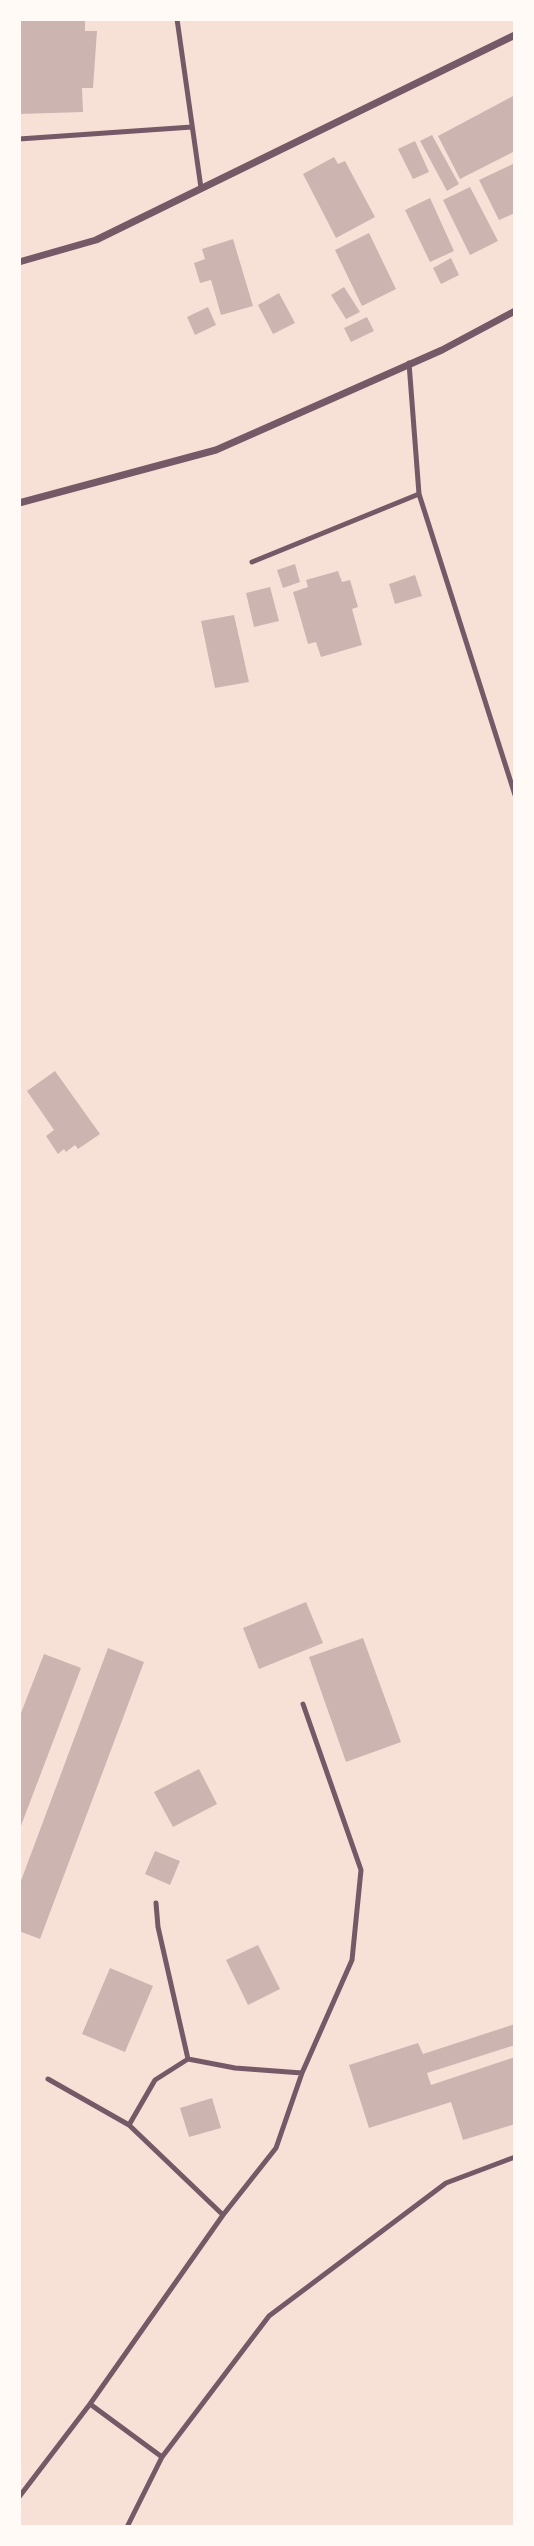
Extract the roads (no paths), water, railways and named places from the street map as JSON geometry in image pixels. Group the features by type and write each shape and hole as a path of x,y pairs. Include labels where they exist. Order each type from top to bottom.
{"street":[{"path":"19,262 96,240 515,36"},
{"path":"19,503 216,450 442,350 515,311"}],"lane":[{"path":"177,19 201,188"},
{"path":"19,139 192,127"},
{"path":"409,363 419,494 515,795"},
{"path":"252,562 419,494"},
{"path":"19,2497 90,2404 223,2215 276,2148 302,2074 352,1960 361,1870 303,1704"},
{"path":"156,1903 158,1927 188,2059"},
{"path":"129,2125 155,2080 188,2059 235,2068 302,2074"},
{"path":"48,2079 129,2125 223,2215"},
{"path":"127,2527 162,2457 269,2316 446,2183 515,2157"},
{"path":"90,2404 162,2457"}]}
